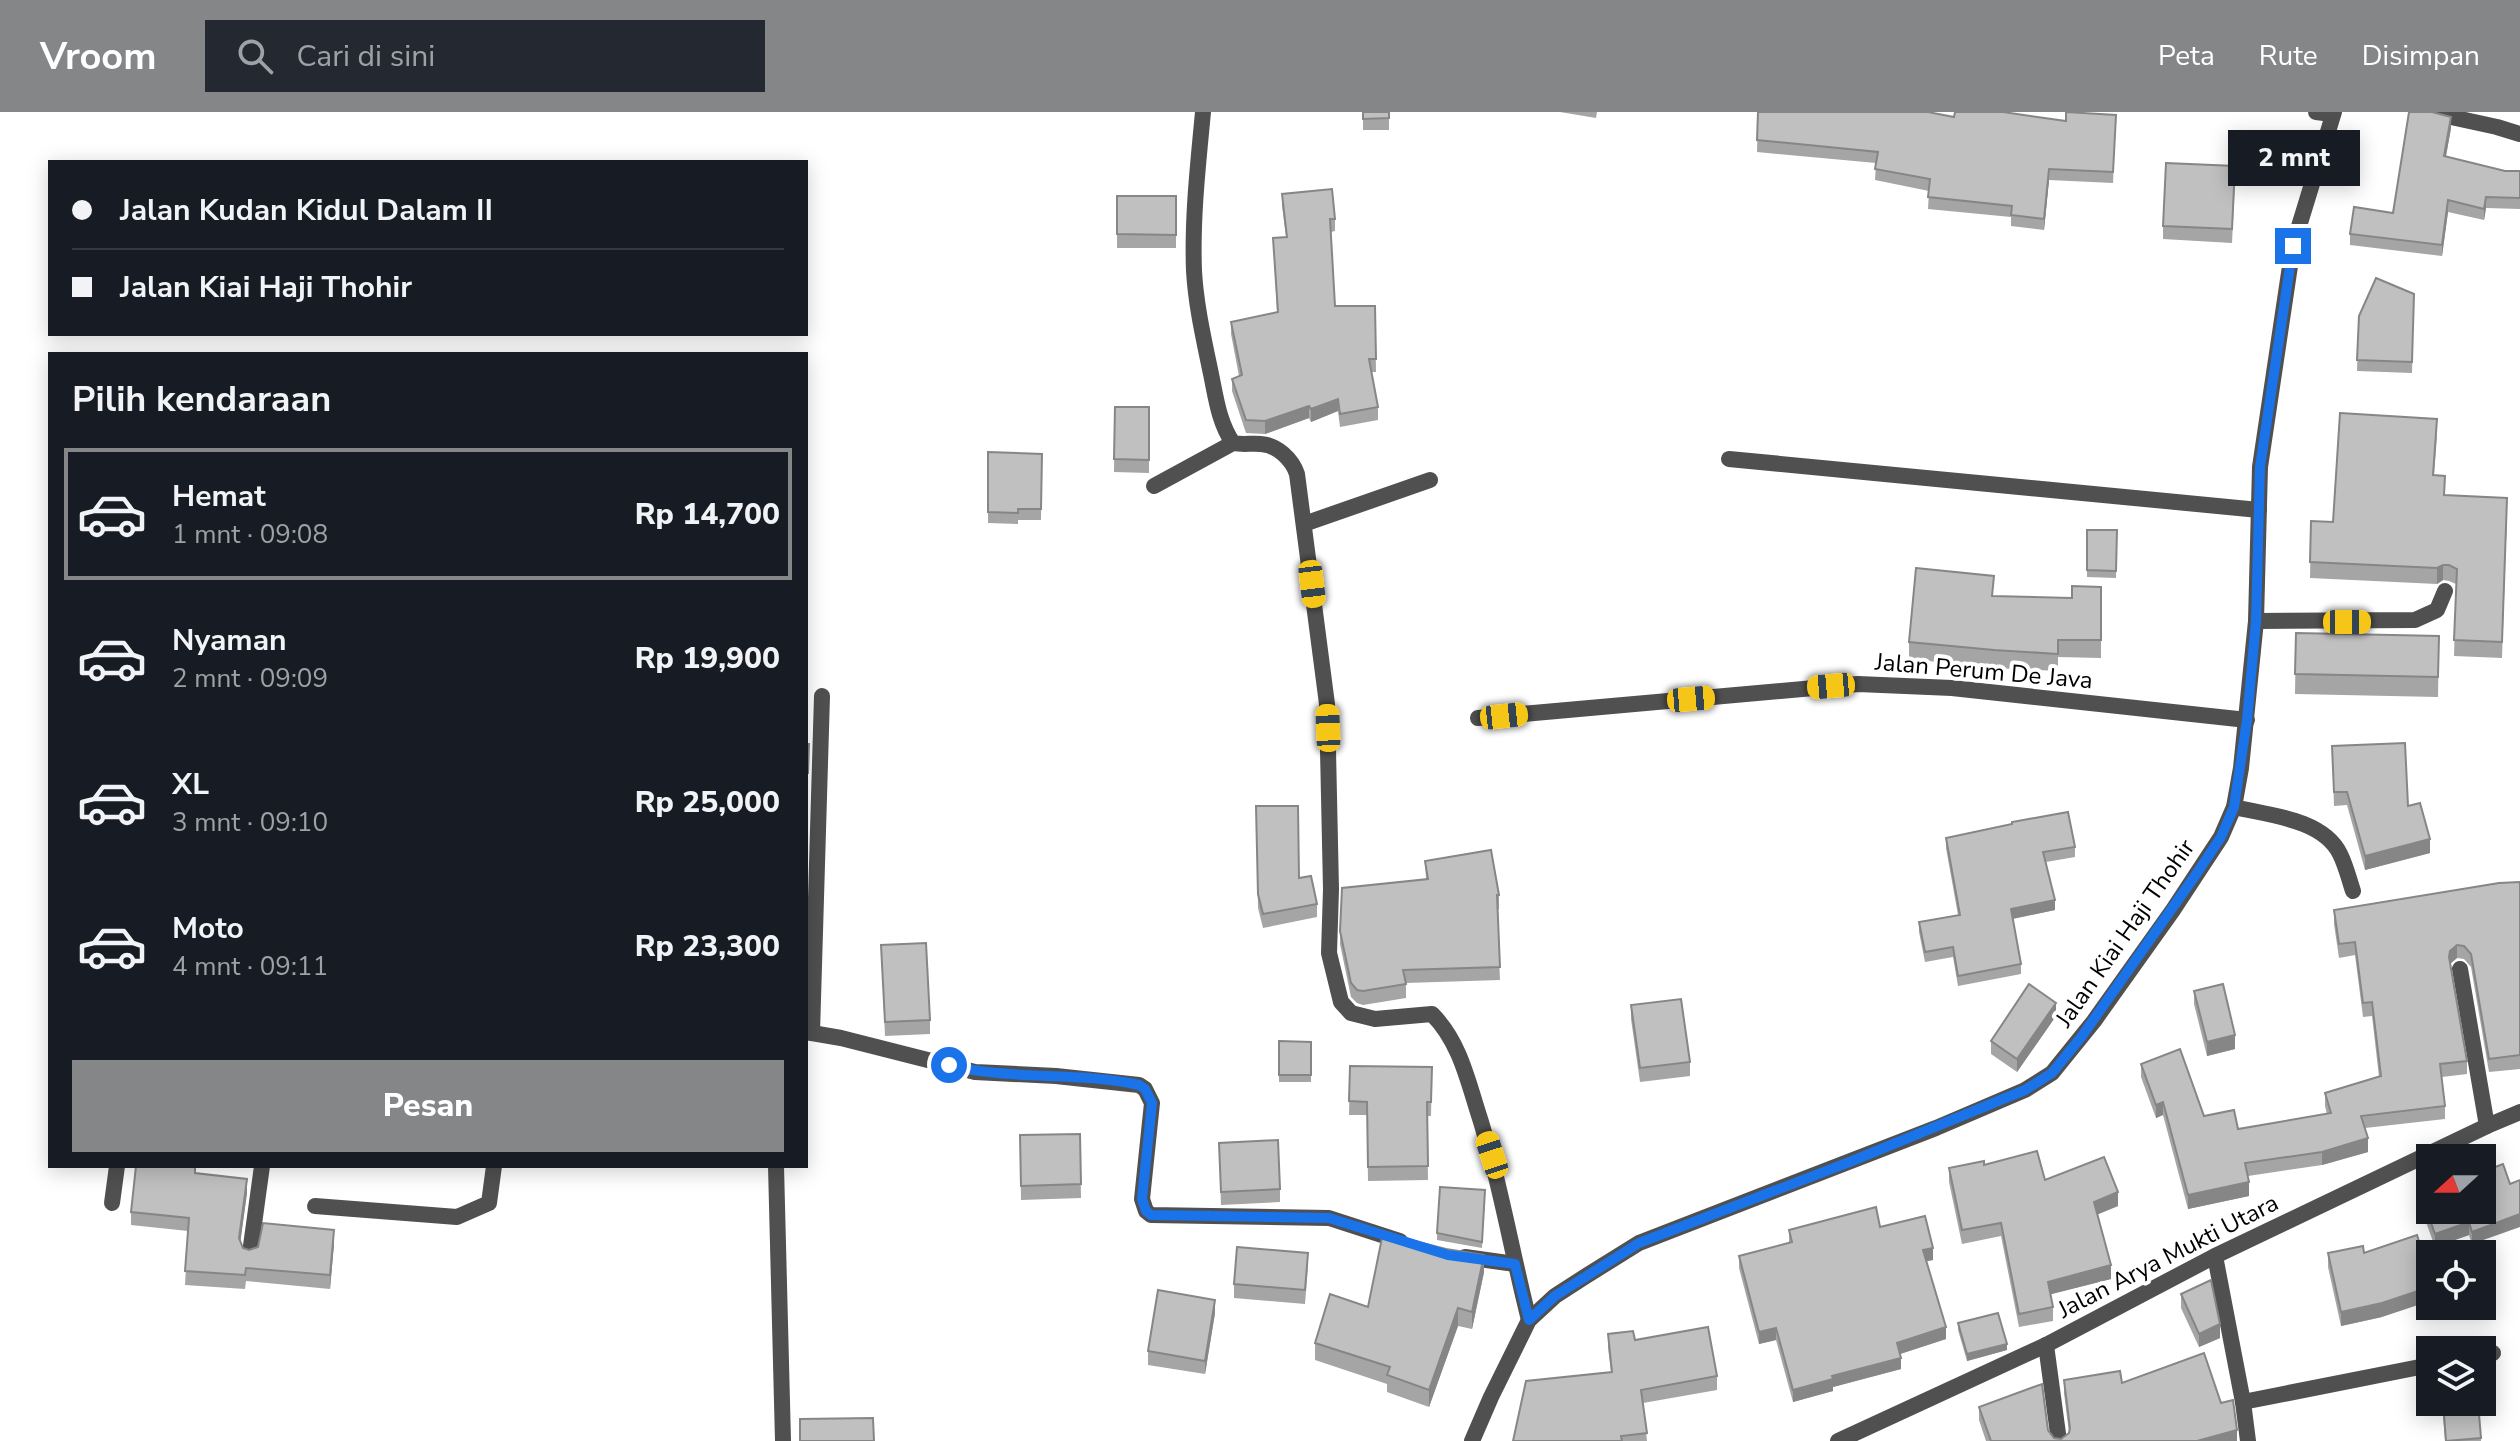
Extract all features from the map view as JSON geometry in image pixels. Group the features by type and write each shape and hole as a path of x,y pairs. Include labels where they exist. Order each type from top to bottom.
{"street":[{"path":"1203,112 1195,206 1194,271 1216,400 1233,443"},
{"path":"2428,112 2520,134"},
{"name":"Jalan Kiai Haji Thohir","path":"1472,1441 1529,1320 1555,1296 1639,1243 1936,1128 2025,1090 2052,1073 2079,1041 2221,837 2234,807 2247,720 2256,621 2260,467 2293,246 2327,113"},
{"path":"1154,486 1233,443 1266,444 1291,462 1297,474 1327,704 1331,860 1329,953 1341,1002 1351,1013 1375,1019 1432,1014 1444,1026 1463,1063 1492,1155 1529,1320"},
{"path":"1729,459 2259,510"},
{"path":"1304,524 1430,480"},
{"path":"2256,621 2415,620 2437,610 2445,591"},
{"name":"Jalan Perum De Java","path":"1478,718 1858,684 1952,688 2247,720"},
{"path":"822,696 809,1032 975,1072 1070,1077 1139,1085 1145,1089 1152,1103 1142,1199 1151,1215 1329,1218 1410,1244"},
{"path":"2234,807 2308,826 2326,835 2340,853 2353,891"},
{"path":"2460,969 2487,1126"},
{"name":"Jalan Arya Mukti Utara","path":"1838,1441 2046,1345 2215,1256 2520,1112"},
{"path":"112,1203 117,1168"},
{"path":"250,1253 262,1168"},
{"path":"315,1206 457,1217 489,1203 494,1168"},
{"path":"776,1168 783,1441"},
{"path":"1448,1255 1515,1264"},
{"path":"2215,1256 2248,1441"},
{"path":"2046,1345 2059,1441"},
{"path":"2243,1402 2416,1368"}],"building":[{"path":"1363,112 1389,112 1389,118 1363,119"},
{"path":"1758,112 1928,112 1954,117 1955,112 2003,112 2066,121 2066,112 2116,115 2113,172 2049,169 2044,219 2011,215 2012,206 1928,197 1930,179 1875,169 1878,152 1757,140"},
{"path":"2409,112 2432,112 2451,117 2444,156 2505,171 2520,171 2520,198 2486,197 2484,209 2448,200 2442,245 2350,234 2354,207 2393,213"},
{"path":"2166,163 2235,166 2232,229 2163,226"},
{"path":"1332,189 1335,219 1330,219 1335,306 1375,306 1376,359 1369,359 1378,407 1340,414 1338,399 1265,421 1246,420 1232,379 1242,375 1231,322 1278,312 1273,238 1287,237 1282,194"},
{"path":"1117,196 1176,196 1176,235 1117,234"},
{"path":"2376,278 2414,294 2412,362 2357,360 2359,316"},
{"path":"1115,407 1149,407 1149,460 1114,459"},
{"path":"2340,413 2437,419 2433,475 2445,476 2444,495 2507,498 2502,642 2454,640 2457,569 2449,565 2437,568 2310,562 2311,521 2333,522"},
{"path":"988,452 1042,454 1041,509 1018,509 1018,513 988,512"},
{"path":"2087,530 2117,530 2116,571 2087,570"},
{"path":"1916,568 1994,576 1992,596 2072,598 2072,586 2101,587 2101,640 2058,640 2058,654 1909,642"},
{"path":"2296,633 2439,636 2438,677 2295,674"},
{"path":"2405,743 2408,806 2420,803 2430,839 2365,856 2347,792 2334,792 2332,746"},
{"path":"1256,806 1298,806 1299,878 1311,876 1317,904 1263,914 1258,894"},
{"path":"2068,812 2075,847 2043,852 2055,900 2011,909 2021,964 1958,976 1953,947 1925,952 1919,922 1960,915 1946,838"},
{"path":"1491,850 1499,895 1500,967 1403,970 1406,984 1357,990 1351,983 1340,931 1342,888 1428,879 1425,861"},
{"path":"2520,882 2520,1055 2489,1059 2471,954 2464,946 2457,945 2450,951 2449,957 2467,1061 2440,1064 2445,1106 2361,1116 2368,1138 2322,1152 2245,1163 2249,1182 2188,1195 2163,1102 2156,1105 2141,1064 2180,1049 2204,1116 2234,1110 2238,1129 2331,1113 2325,1093 2381,1076 2372,1002 2363,1003 2355,942 2339,944 2334,910"},
{"path":"926,943 930,1020 885,1022 881,945"},
{"path":"2029,984 2056,1003 2017,1059 1991,1041"},
{"path":"2223,984 2235,1035 2207,1042 2194,991"},
{"path":"1681,999 1690,1062 1640,1068 1631,1005"},
{"path":"1279,1041 1311,1042 1311,1075 1279,1075"},
{"path":"1350,1066 1432,1067 1431,1102 1427,1102 1428,1166 1368,1167 1367,1102 1349,1101"},
{"path":"1080,1134 1081,1184 1021,1186 1020,1135"},
{"path":"1278,1140 1280,1189 1221,1192 1219,1143"},
{"path":"2037,1151 2045,1180 2104,1157 2118,1192 2094,1202 2111,1265 2048,1282 2053,1307 2019,1314 2001,1223 1962,1230 1949,1168 1984,1161 1984,1165"},
{"path":"2503,1164 2510,1184 2520,1180 2520,1214 2496,1223 2496,1167"},
{"path":"136,1168 195,1168 195,1173 247,1179 239,1238 243,1248 258,1247 263,1223 334,1230 330,1275 246,1268 245,1275 185,1271 189,1218 131,1212"},
{"path":"1440,1187 1485,1190 1482,1242 1437,1233"},
{"path":"1876,1207 1880,1227 1925,1216 1933,1248 1923,1250 1946,1327 1897,1343 1901,1358 1793,1390 1776,1328 1759,1332 1739,1256 1792,1242 1789,1230"},
{"path":"2431,1224 2463,1224 2435,1234"},
{"path":"2470,1224 2493,1224 2472,1232"},
{"path":"1383,1233 1484,1255 1472,1312 1458,1308 1429,1390 1387,1375 1390,1367 1315,1343 1330,1294 1368,1307"},
{"path":"2417,1235 2416,1292 2341,1312 2328,1253 2363,1246 2364,1253"},
{"path":"1237,1247 1308,1253 1305,1290 1234,1284"},
{"path":"2211,1280 2220,1324 2199,1334 2181,1294"},
{"path":"1158,1290 1215,1300 1205,1361 1148,1351"},
{"path":"1998,1313 2007,1344 1967,1354 1958,1323"},
{"path":"1708,1327 1717,1376 1641,1390 1647,1433 1621,1436 1622,1441 1513,1441 1526,1381 1612,1372 1608,1334 1633,1331 1635,1340"},
{"path":"2204,1353 2221,1403 2233,1400 2237,1430 2197,1441 1991,1441 1979,1407 2042,1384 2048,1430 2054,1438 2061,1439 2070,1428 2064,1380 2120,1371 2122,1383"},
{"path":"2444,1416 2479,1416 2481,1438 2446,1441"},
{"path":"873,1418 874,1441 800,1441 800,1419"}],"route":[{"path":"949,1065 975,1072 1056,1076 1139,1085 1145,1089 1152,1103 1142,1199 1151,1215 1329,1218 1448,1255 1515,1264 1529,1320 1555,1296 1639,1243 1936,1128 2025,1090 2052,1073 2071,1052 2173,910 2221,837 2234,807 2247,720 2256,621 2260,467 2293,246"}]}
